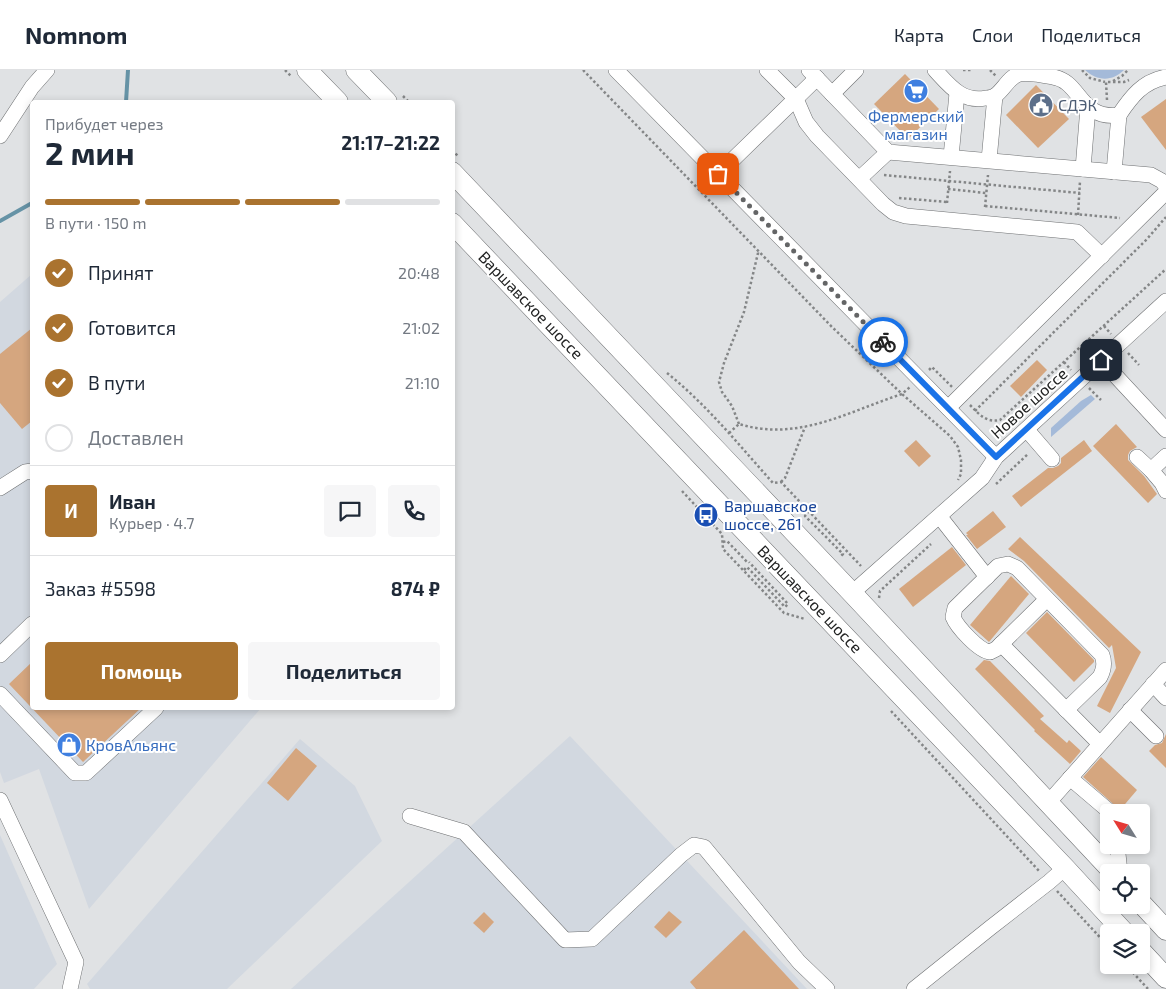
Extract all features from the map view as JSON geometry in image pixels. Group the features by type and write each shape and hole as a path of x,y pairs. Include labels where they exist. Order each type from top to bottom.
{"main road":[{"path":"308,70 336,100"},
{"path":"356,70 385,100"},
{"name":"Варшавское шоссе","path":"459,168 1105,864"},
{"name":"Варшавское шоссе","path":"455,226 1117,924"},
{"path":"1150,913 1166,930"},
{"path":"1150,961 1166,978"}],"street":[{"path":"0,136 32,87 47,70"},
{"path":"616,70 996,457"},
{"path":"767,70 796,99 806,122 862,176 875,196 888,209 899,215 1077,232 1102,256"},
{"path":"832,94 856,70"},
{"path":"935,70 957,93 975,99 995,96"},
{"path":"718,174 796,99 813,74 888,152 1152,175 1166,186"},
{"path":"989,160 995,96 1012,78 1020,74 1055,77 1068,84 1088,107 1096,113 1113,116"},
{"path":"1114,172 1113,116 1143,86 1166,78"},
{"path":"951,157 957,93"},
{"path":"1082,169 1088,107"},
{"path":"862,176 888,152"},
{"path":"948,408 1166,192"},
{"name":"Новое шоссе","path":"852,593 919,525 940,517 982,478 996,457 1166,302"},
{"path":"1101,360 1166,430"},
{"path":"1027,430 1052,458"},
{"path":"1150,470 1166,456"},
{"path":"1137,457 1162,483 1166,491"},
{"path":"0,488 25,472 30,471"},
{"path":"940,517 987,577"},
{"path":"1047,599 996,649 990,652 985,651 959,626 953,617 955,608 998,566 1004,564 1012,565 1047,599 1102,655 1104,660 1104,671 1100,677 1066,710"},
{"path":"0,655 30,626"},
{"path":"1001,644 1100,744"},
{"path":"1048,803 1166,670"},
{"path":"1153,684 1166,698"},
{"path":"0,694 75,773 86,773 154,710"},
{"path":"1130,710 1156,736"},
{"path":"1070,778 1101,804"},
{"path":"0,800 76,962 70,989"},
{"path":"410,816 464,832 564,940 592,938 681,854 694,845 704,847 799,962 827,989"},
{"path":"914,989 1065,868"}],"path":[{"path":"583,70 832,327 902,394 950,436 958,447 962,460 961,474 955,485"},
{"path":"963,70 971,70"},
{"path":"1082,70 1090,78 1106,82 1124,82 1133,78"},
{"path":"1106,82 1114,80 1128,70"},
{"path":"1106,82 1113,116"},
{"path":"946,220 951,157"},
{"path":"983,223 989,160"},
{"path":"1077,232 1082,169"},
{"path":"862,176 949,181 1080,193"},
{"path":"948,189 986,192"},
{"path":"875,196 947,202"},
{"path":"985,206 1139,220"},
{"path":"975,411 1147,239 1166,217"},
{"path":"739,424 732,406 722,392 719,382 724,363 746,305 758,253 757,248"},
{"path":"739,424 754,429 772,431 828,422 902,394 920,380 932,367 975,411 988,421 1000,420 1166,269"},
{"path":"665,371 692,394 773,483 780,482 785,478 805,427"},
{"path":"729,433 739,424"},
{"path":"778,490 780,482"},
{"path":"780,482 865,570"},
{"path":"682,490 722,534 723,549 784,614 807,620"},
{"path":"805,516 809,511"},
{"path":"723,542 727,541 788,604 785,607 747,567 744,570"},
{"path":"888,707 1100,936"},
{"path":"1134,974 1148,989"}],"shaded area":[{"path":"1085,70 1124,70 1115,77 1104,79 1094,76"},
{"path":"30,276 30,710 259,710 89,909 39,769 4,783 0,772 0,302"},
{"path":"1091,395 1095,399 1051,437 1051,428 1081,401"},
{"path":"570,736 807,989 291,989"},
{"path":"300,739 355,786 382,841 227,989 90,989 87,984"},
{"path":"0,835 57,964 34,989 0,989"}],"building":[{"path":"905,74 939,109 908,139 874,104"},
{"path":"1036,85 1069,119 1038,148 1006,115"},
{"path":"1166,99 1166,150 1141,117"},
{"path":"30,330 30,423 22,429 0,403 0,354"},
{"path":"1037,360 1047,370 1021,397 1010,386"},
{"path":"1116,424 1137,447 1130,451 1128,460 1144,476 1157,494 1148,503 1093,446"},
{"path":"916,440 931,456 919,467 904,451"},
{"path":"1084,440 1092,451 1021,507 1012,496 1048,468 1058,466 1061,463 1061,458"},
{"path":"993,511 1006,527 977,549 966,533"},
{"path":"1020,537 1141,652 1110,713 1097,706 1116,668 1112,645 1109,648 1024,561 1008,549"},
{"path":"952,547 966,565 913,607 899,589"},
{"path":"1011,576 1029,594 989,642 970,625"},
{"path":"1047,612 1094,660 1074,682 1026,633"},
{"path":"984,660 990,661 1044,716 1040,719 1067,743 1069,740 1081,751 1070,764 1034,731 975,669"},
{"path":"30,664 30,706 9,684"},
{"path":"34,710 139,710 83,762"},
{"path":"1166,734 1166,768 1149,751 1155,745 1162,743"},
{"path":"296,748 317,766 288,801 267,783"},
{"path":"1101,757 1137,790 1125,804 1113,804 1083,777"},
{"path":"669,911 682,922 666,938 654,927"},
{"path":"484,912 494,922 484,933 473,923"},
{"path":"744,930 799,989 696,989 690,982"}],"waterway":[{"path":"126,100 128,70"},
{"path":"0,221 30,204"}],"way so far":[{"path":"718,174 883,342"}],"place":[{"name":"Фермерский магазин","path":"916,91"},
{"name":"СДЭК","path":"1041,105"},
{"name":"Варшавское шоссе, 261","path":"706,515"},
{"name":"КровАльянс","path":"69,745"}],"route":[{"path":"883,342 996,457 1101,360"}]}
